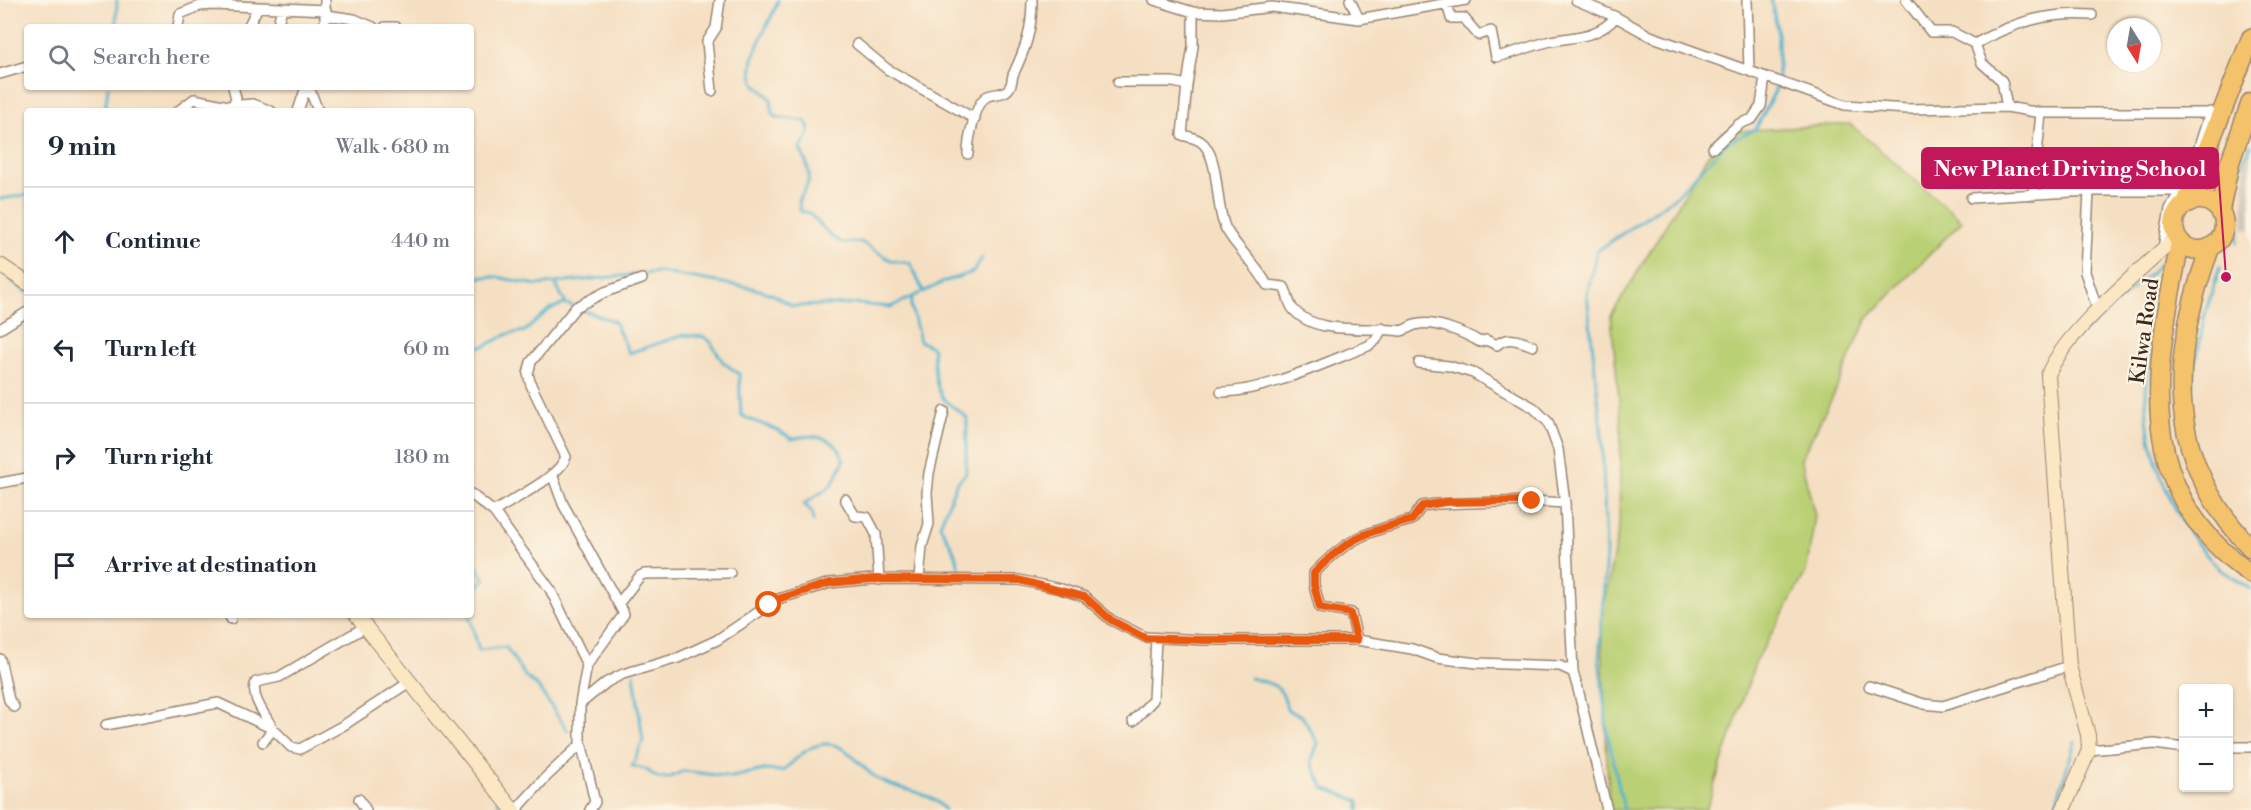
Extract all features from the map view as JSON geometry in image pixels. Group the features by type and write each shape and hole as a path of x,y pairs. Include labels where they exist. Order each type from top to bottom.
{"highway":[{"path":"2251,38 2215,112 2174,218 2178,240 2193,250 2210,249 2222,236 2224,227 2220,210 2230,162 2251,102"},
{"path":"2183,197 2208,201 2220,210"},
{"name":"Kilwa Road","path":"2178,240 2158,372 2158,410 2165,451 2177,485 2191,514 2214,541 2251,574"},
{"name":"Kilwa Road","path":"2210,249 2199,276 2185,341 2181,377 2182,408 2190,452 2208,494 2251,548"}],"street":[{"path":"712,91 707,42 716,28 720,0"},
{"path":"968,154 968,141 982,100 1004,93 1010,87 1032,29 1032,0"},
{"path":"1154,0 1193,12 1222,13 1272,7 1359,20 1440,3 1466,0"},
{"path":"1350,0 1359,20"},
{"path":"1576,0 1616,16 1650,36 1845,105 1908,110 2007,107 2041,113 2215,112"},
{"path":"1748,0 1749,71"},
{"path":"1906,0 1931,32 1952,32 1974,44 1982,63 2002,81 2007,107"},
{"path":"1440,3 1451,18 1464,18 1478,35 1491,31 1496,57 1552,41 1590,36 1605,29 1616,16"},
{"path":"178,24 180,14 200,6 326,8 366,24"},
{"path":"250,24 258,7"},
{"path":"325,24 326,8"},
{"path":"278,24 282,9"},
{"path":"1193,12 1193,46 1182,135 1200,141 1209,154 1226,229 1259,270 1267,285 1284,287 1293,308 1306,319 1319,324 1349,330 1382,328 1401,331 1416,324 1464,332 1480,342 1485,340 1497,345 1508,339 1533,346"},
{"path":"1974,44 2000,30 2031,19 2064,13 2092,15"},
{"path":"857,44 887,69 975,119"},
{"path":"0,74 24,67"},
{"path":"1713,148 1739,124 1752,119 1761,106 1769,78"},
{"path":"1118,82 1173,82 1187,85"},
{"path":"232,108 236,98 234,90"},
{"path":"299,108 306,90"},
{"path":"308,90 317,108"},
{"path":"182,108 194,99 232,108 253,104 263,108"},
{"path":"2033,195 2041,113"},
{"path":"1971,198 2089,191 2183,197"},
{"path":"2089,191 2085,272 2098,311"},
{"path":"2162,251 2170,209 2183,197"},
{"path":"2063,810 2089,750 2088,735 2069,666 2048,375 2054,359 2098,311 2162,251 2178,240"},
{"path":"0,265 24,281"},
{"path":"494,512 552,474 563,465 566,455 531,385 528,374 531,362 576,307 605,292 642,279"},
{"path":"0,329 24,314"},
{"path":"1221,392 1239,392 1267,385 1368,346 1376,340 1382,328"},
{"path":"1419,363 1449,366 1473,373 1542,414 1548,422 1558,449 1565,503 1573,672 1590,747 1601,778 1607,810"},
{"path":"919,579 922,546 929,524 927,493 929,473 944,411"},
{"path":"552,474 563,504 623,610 623,618 587,665 580,704 581,742 595,802 590,810"},
{"path":"0,483 24,479"},
{"path":"474,496 494,512 550,589 587,665"},
{"path":"845,499 855,516 867,518 874,527 879,580"},
{"path":"1357,640 1350,613 1320,608 1314,585 1314,573 1348,542 1371,531 1412,520 1422,506 1532,501 1565,503"},
{"path":"619,603 644,574 730,573"},
{"path":"580,704 608,682 623,674 678,658 717,640 778,599 830,583 879,580 1019,580 1085,597 1111,620 1134,633 1156,638 1357,640 1412,649 1447,659 1477,663 1560,666 1573,672"},
{"path":"360,618 510,809 581,742"},
{"path":"367,626 279,677 256,682 253,685 259,705 273,729 291,747 300,749 344,725 411,681"},
{"path":"1133,721 1153,700 1156,638"},
{"path":"0,660 9,700 14,707"},
{"path":"1869,686 1924,704 1943,706 2069,666"},
{"path":"106,725 218,703 273,729"},
{"path":"263,742 273,729"},
{"path":"2089,750 2156,744 2179,747"},
{"path":"2233,747 2251,747"},
{"path":"359,800 366,810"}],"shaded area":[{"path":"2251,147 2251,230 2243,229 2245,161"}],"green space":[{"path":"1850,124 1962,221 1866,320 1834,394 1801,459 1815,516 1806,572 1755,663 1706,810 1609,810 1601,617 1619,528 1621,421 1611,316 1722,132"}],"waterway":[{"path":"116,24 117,0"},
{"path":"778,0 758,43 752,66 752,77 757,86 771,99 772,113 776,117 805,121 809,128 808,135 800,149 809,175 807,186 799,199 800,211 809,213 832,237 843,243 861,242 892,261 910,263 924,293"},
{"path":"1624,810 1608,736 1599,658 1606,553 1602,437 1587,294 1597,251 1674,198 1728,142 1756,129 1775,91 1778,75 1778,34 1771,0"},
{"path":"105,108 108,90"},
{"path":"2237,174 2251,145"},
{"path":"2235,185 2237,243"},
{"path":"0,199 24,195"},
{"path":"2086,331 2169,256"},
{"path":"474,277 497,277 537,285 659,272 752,288 772,294 792,306 858,304 891,307 946,281 973,272 982,258"},
{"path":"2191,388 2205,314 2220,267"},
{"path":"12,281 24,291"},
{"path":"555,283 566,304 573,306"},
{"path":"912,298 911,306 920,341 933,348 937,385 940,392 948,403 967,418 966,473 956,484 940,525 956,555 960,573 978,575"},
{"path":"474,348 485,346 508,334 525,331 550,309 565,304"},
{"path":"579,309 614,321 629,353 683,335 704,337 710,341 723,362 739,374 741,415 780,431 792,439 808,436 823,438 836,446 844,461 831,486 804,504 812,512 813,521"},
{"path":"2154,337 2146,396 2147,418 2157,465 2176,510 2202,550 2217,566 2251,589"},
{"path":"474,563 485,579 474,589"},
{"path":"470,618 479,650 506,647 525,676 538,687 568,731"},
{"path":"382,658 391,669"},
{"path":"634,674 643,741 632,766 645,769 658,778 668,778 684,771 732,777 764,770 783,771 802,754 813,747 825,744 841,748 878,779 931,798 945,810"},
{"path":"1250,678 1276,686 1283,695 1287,710 1302,716 1318,743 1311,762 1324,788 1359,801 1359,810"},
{"path":"2054,810 2075,742"},
{"path":"497,800 502,809"}],"place":[{"name":"New Planet Driving School","path":"2226,277"}],"route":[{"path":"769,605 778,599 830,583 873,579 1019,580 1085,597 1111,620 1145,638 1357,640 1354,620 1350,613 1320,608 1314,585 1314,573 1340,548 1357,536 1412,520 1422,506 1446,502 1532,501"}]}
